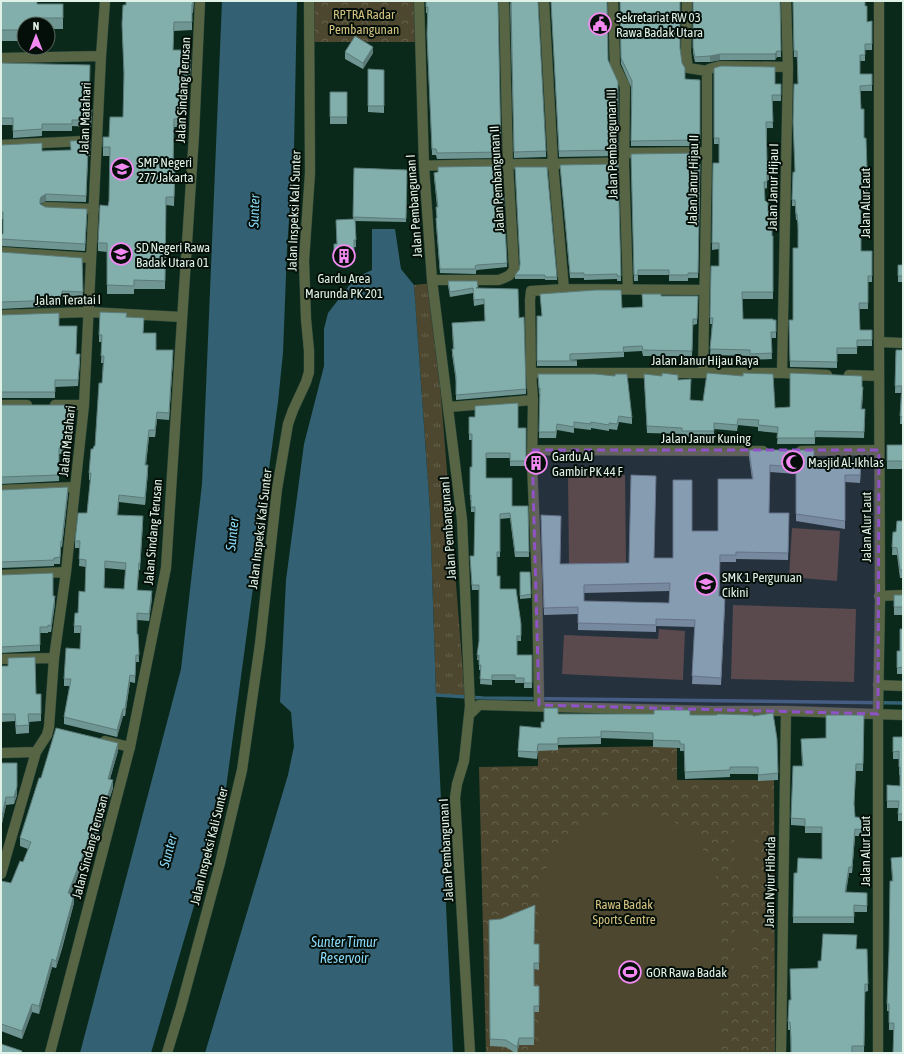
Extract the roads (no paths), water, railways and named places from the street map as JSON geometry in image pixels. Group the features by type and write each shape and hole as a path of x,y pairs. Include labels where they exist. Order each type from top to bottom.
{"street":[{"name":"Jalan Matahari","path":"1,874 36,752 52,728 54,658 66,572 84,405 105,1"},
{"name":"Jalan Sindang Terusan","path":"50,1053 130,747 166,568 194,135 200,1"},
{"name":"Jalan Inspeksi Kali Sunter","path":"167,1053 218,870 242,770 260,644 276,489 288,424 309,372 304,261 310,173 309,1"},
{"name":"Jalan Pembangunan I","path":"419,1 424,166 432,280 462,520 470,710 464,761 457,784 455,798 470,1053"},
{"name":"Jalan Pembangunan II","path":"432,280 499,280 513,273 514,268 508,164 504,1"},
{"path":"544,1 552,164 564,289"},
{"name":"Jalan Pembangunan III","path":"613,1 615,66 616,71 624,84 628,289"},
{"path":"687,1 686,53 688,68 707,71 720,66 788,67"},
{"name":"Jalan Janur Hijau I","path":"782,373 788,67 786,1"},
{"name":"Jalan Alur Laut","path":"878,1053 879,1"},
{"path":"1,58 101,56"},
{"name":"Jalan Janur Hijau II","path":"703,373 707,71"},
{"path":"1,144 97,140"},
{"path":"424,166 552,164 707,152"},
{"path":"46,207 94,209"},
{"path":"1,252 91,258"},
{"path":"539,701 537,581 532,450 531,291 564,289 704,290"},
{"name":"Jalan Teratai I","path":"1,314 89,312 182,317"},
{"path":"879,342 903,343"},
{"name":"Jalan Janur Hijau Raya","path":"531,373 782,373 879,376"},
{"path":"449,407 532,400"},
{"path":"1,405 84,405"},
{"name":"Jalan Janur Kuning","path":"532,450 776,451"},
{"path":"791,451 879,450"},
{"path":"1,490 75,487"},
{"path":"1,575 66,572"},
{"path":"879,596 903,595"},
{"path":"1,659 54,658"},
{"path":"878,687 903,686"},
{"path":"470,710 482,704 539,701 709,710 786,710 903,715"},
{"name":"Jalan Nyiur Hibrida","path":"781,1053 786,710"},
{"path":"93,738 130,747"},
{"path":"1,753 36,752"}],"water":[{"name":"Sunter","path":"222,1 297,1 294,148 287,249 283,353 278,402 224,803 151,1053 80,1053 181,669 202,484"},
{"name":"Sunter Timur Reservoir","path":"372,229 395,229 401,269 414,285 430,510 436,695 453,1053 205,1053 288,775 294,746 291,712 280,702 286,580 304,444 324,366 324,329 328,313 355,278 372,270"}],"waterway":[{"path":"436,695 483,698 903,703"}],"place":[{"name":"Sekretariat RW 03 Rawa Badak Utara","path":"600,24"},
{"name":"SMP Negeri 277 Jakarta","path":"122,169"},
{"name":"SD Negeri Rawa Badak Utara 01","path":"121,254"},
{"name":"Gardu Area Marunda PK 201","path":"344,256"},
{"name":"Masjid Al-Ikhlas","path":"793,462"},
{"name":"Gardu AJ Gambir PK 44 F","path":"536,463"},
{"name":"SMK 1 Perguruan Cikini","path":"706,584"},
{"name":"GOR Rawa Badak","path":"630,972"}],"park label":[{"name":"RPTRA Radar Pembangunan","path":"364,22"},
{"name":"Rawa Badak Sports Centre","path":"624,912"}]}
